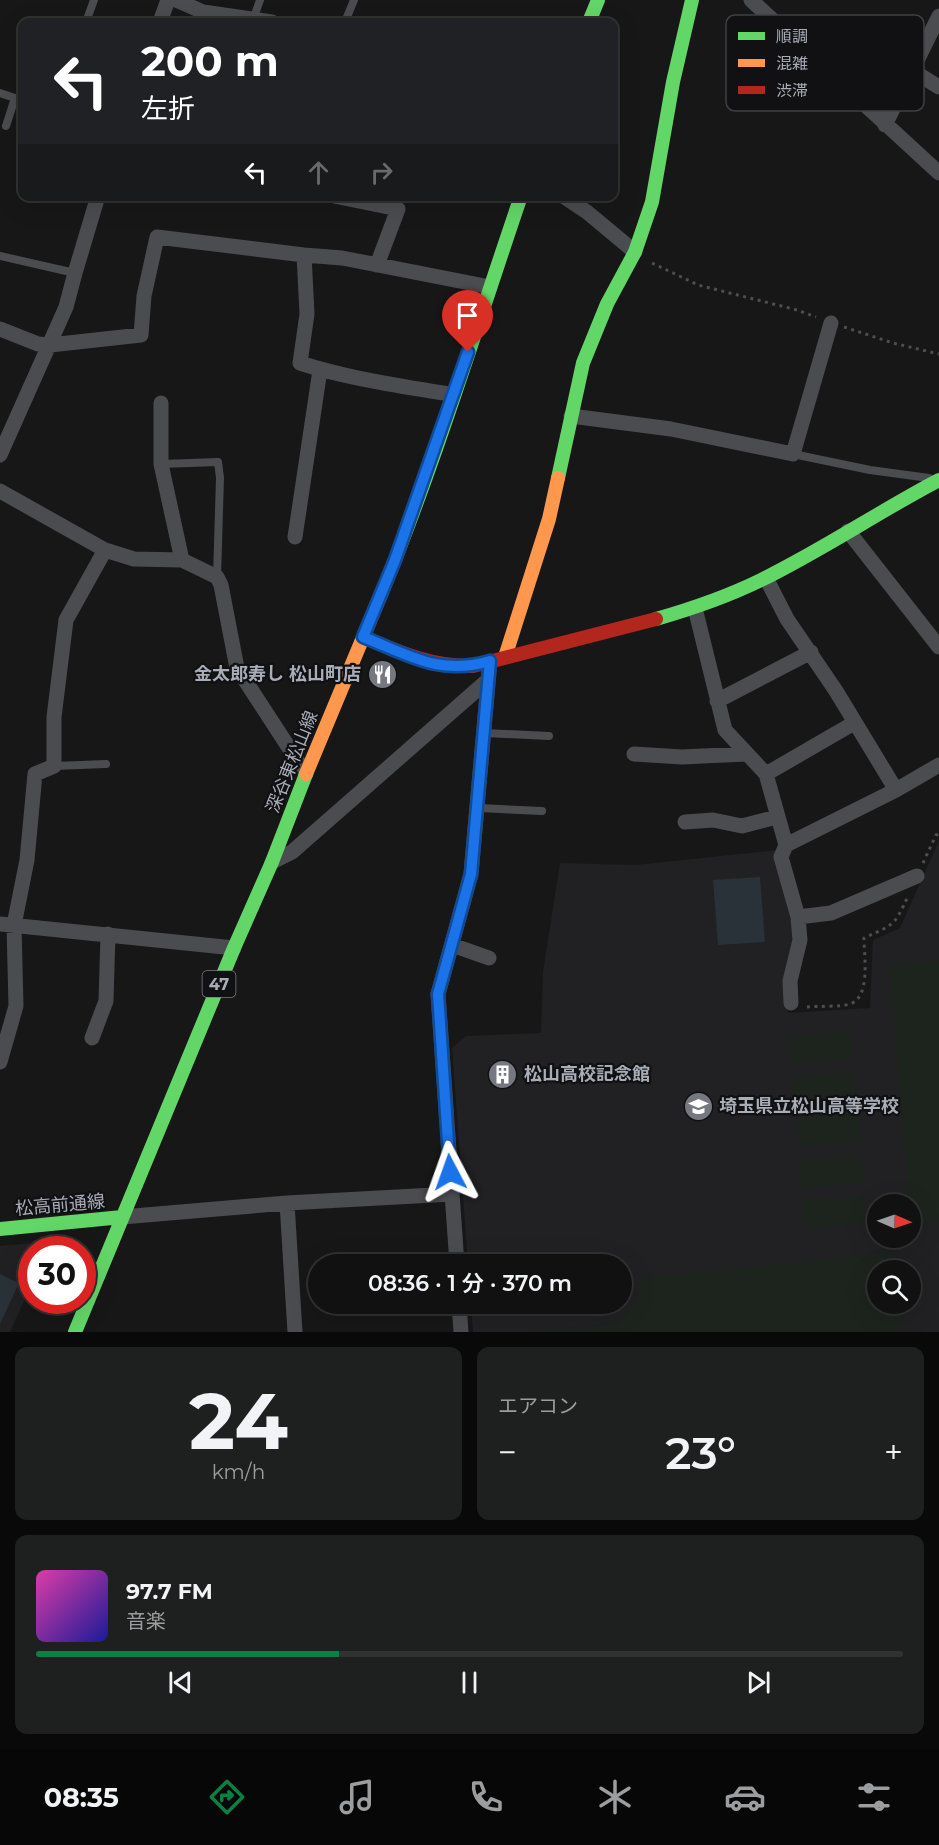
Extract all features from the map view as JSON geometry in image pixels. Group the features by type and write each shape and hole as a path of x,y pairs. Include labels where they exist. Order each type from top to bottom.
{"street":[{"path":"161,18 168,0"},
{"path":"176,0 203,12 240,18"},
{"path":"591,18 598,0"},
{"path":"505,657 549,519 583,363 607,304 635,252 652,202 673,82 692,0"},
{"path":"751,0 767,15"},
{"path":"924,48 939,16"},
{"path":"924,78 939,87"},
{"path":"871,111 939,173"},
{"path":"885,124 892,111"},
{"path":"0,454 66,307 97,201"},
{"path":"359,201 398,209 377,265"},
{"name":"深谷東松山線","path":"75,1332 234,948 272,862 395,560 454,395 518,201"},
{"path":"570,201 635,252"},
{"path":"0,329 38,344 50,345 141,335 144,296 157,237 342,258 490,287"},
{"path":"304,255 307,314 300,363 320,370 454,395"},
{"path":"571,416 671,429 793,454 831,323"},
{"path":"295,537 320,370"},
{"path":"161,404 161,464 182,560"},
{"path":"363,637 430,664 458,667 473,666 606,633 695,608 766,578 809,556 893,503 939,480"},
{"path":"0,491 105,550 134,559 182,560 218,577 237,668 306,774"},
{"path":"848,531 939,647"},
{"path":"0,1062 16,1006 7,924 27,860 35,774 54,766 54,717 66,620 105,550"},
{"path":"766,578 788,619 836,691 896,790"},
{"path":"695,608 725,730 766,774 786,845 781,857 798,917 800,939 790,981 791,1003"},
{"path":"717,701 811,652"},
{"path":"455,1254 438,994 471,874 490,661"},
{"path":"272,862 292,852 488,680"},
{"path":"766,774 855,723"},
{"path":"634,754 682,757 746,754"},
{"path":"786,845 896,790 939,765"},
{"path":"685,822 713,819 742,826 777,817"},
{"path":"798,917 831,913 917,876"},
{"path":"7,924 234,948"},
{"path":"92,1038 106,1001 108,934"},
{"path":"452,945 489,958"},
{"path":"122,1217 287,1203 452,1194"},
{"path":"287,1203 295,1332"},
{"name":"松高前通線","path":"0,1229 122,1217"},
{"path":"460,1314 461,1332"}],"lane":[{"path":"87,18 94,0"},
{"path":"254,18 260,0"},
{"path":"347,18 354,0"},
{"path":"0,93 15,98 6,126"},
{"path":"0,255 75,273"},
{"path":"793,454 870,470 939,480"},
{"path":"161,464 218,462 220,489 218,577"},
{"path":"484,733 549,736"},
{"path":"54,766 106,764"},
{"path":"478,808 542,811"}],"path":[{"path":"635,252 661,268 698,285 797,310 893,343 939,354"},
{"path":"791,1003 800,1007 850,1004 859,998 864,986 864,938 897,920 936,835 939,834"}],"shaded area":[{"name":"埼玉県立松山高等学校","path":"939,841 939,1332 473,1332 472,1314 632,1314 632,1254 467,1254 452,1048 466,1036 541,1033 543,972 560,863 635,865 778,850 794,937 784,977 788,1013 870,1008 873,940 900,928"},
{"path":"760,877 765,942 718,945 713,880"},
{"path":"939,961 939,1221 921,1222 921,1194 909,1194 889,965"},
{"path":"851,1031 853,1059 792,1064 790,1036"},
{"path":"854,1072 857,1100 795,1105 793,1077"},
{"path":"858,1113 860,1142 798,1146 796,1118"},
{"path":"860,1155 863,1183 801,1188 799,1160"},
{"path":"863,1196 866,1224 804,1229 802,1201"},
{"path":"18,1244 18,1314 10,1332 0,1332 0,1246"},
{"path":"892,1252 893,1260 867,1260 867,1314 898,1314 900,1332 530,1332 618,1323 625,1314 632,1314 632,1306 638,1298 639,1278"},
{"path":"0,1274 18,1283 18,1285 0,1324"}],"traffic: fast":[{"path":"591,18 598,0"},
{"path":"558,478 583,363 607,304 635,252 652,202 673,82 692,0"},
{"path":"382,592 437,445 519,201"},
{"path":"656,619 708,602 759,581 939,480"},
{"path":"75,1332 234,948 272,862 306,774"},
{"path":"0,1229 122,1217"}],"traffic: slow":[{"path":"505,657 549,519 558,478"},
{"path":"306,774 382,592"}],"traffic: jam":[{"path":"363,637 430,661 473,666 656,619"}],"place":[{"name":"金太郎寿し 松山町店","path":"382,674"},
{"name":"松山高校記念館","path":"503,1074"},
{"name":"埼玉県立松山高等学校","path":"698,1106"}],"route":[{"path":"450,1172 438,994 471,874 490,661 458,667 430,664 363,637 395,560 468,352"}]}
